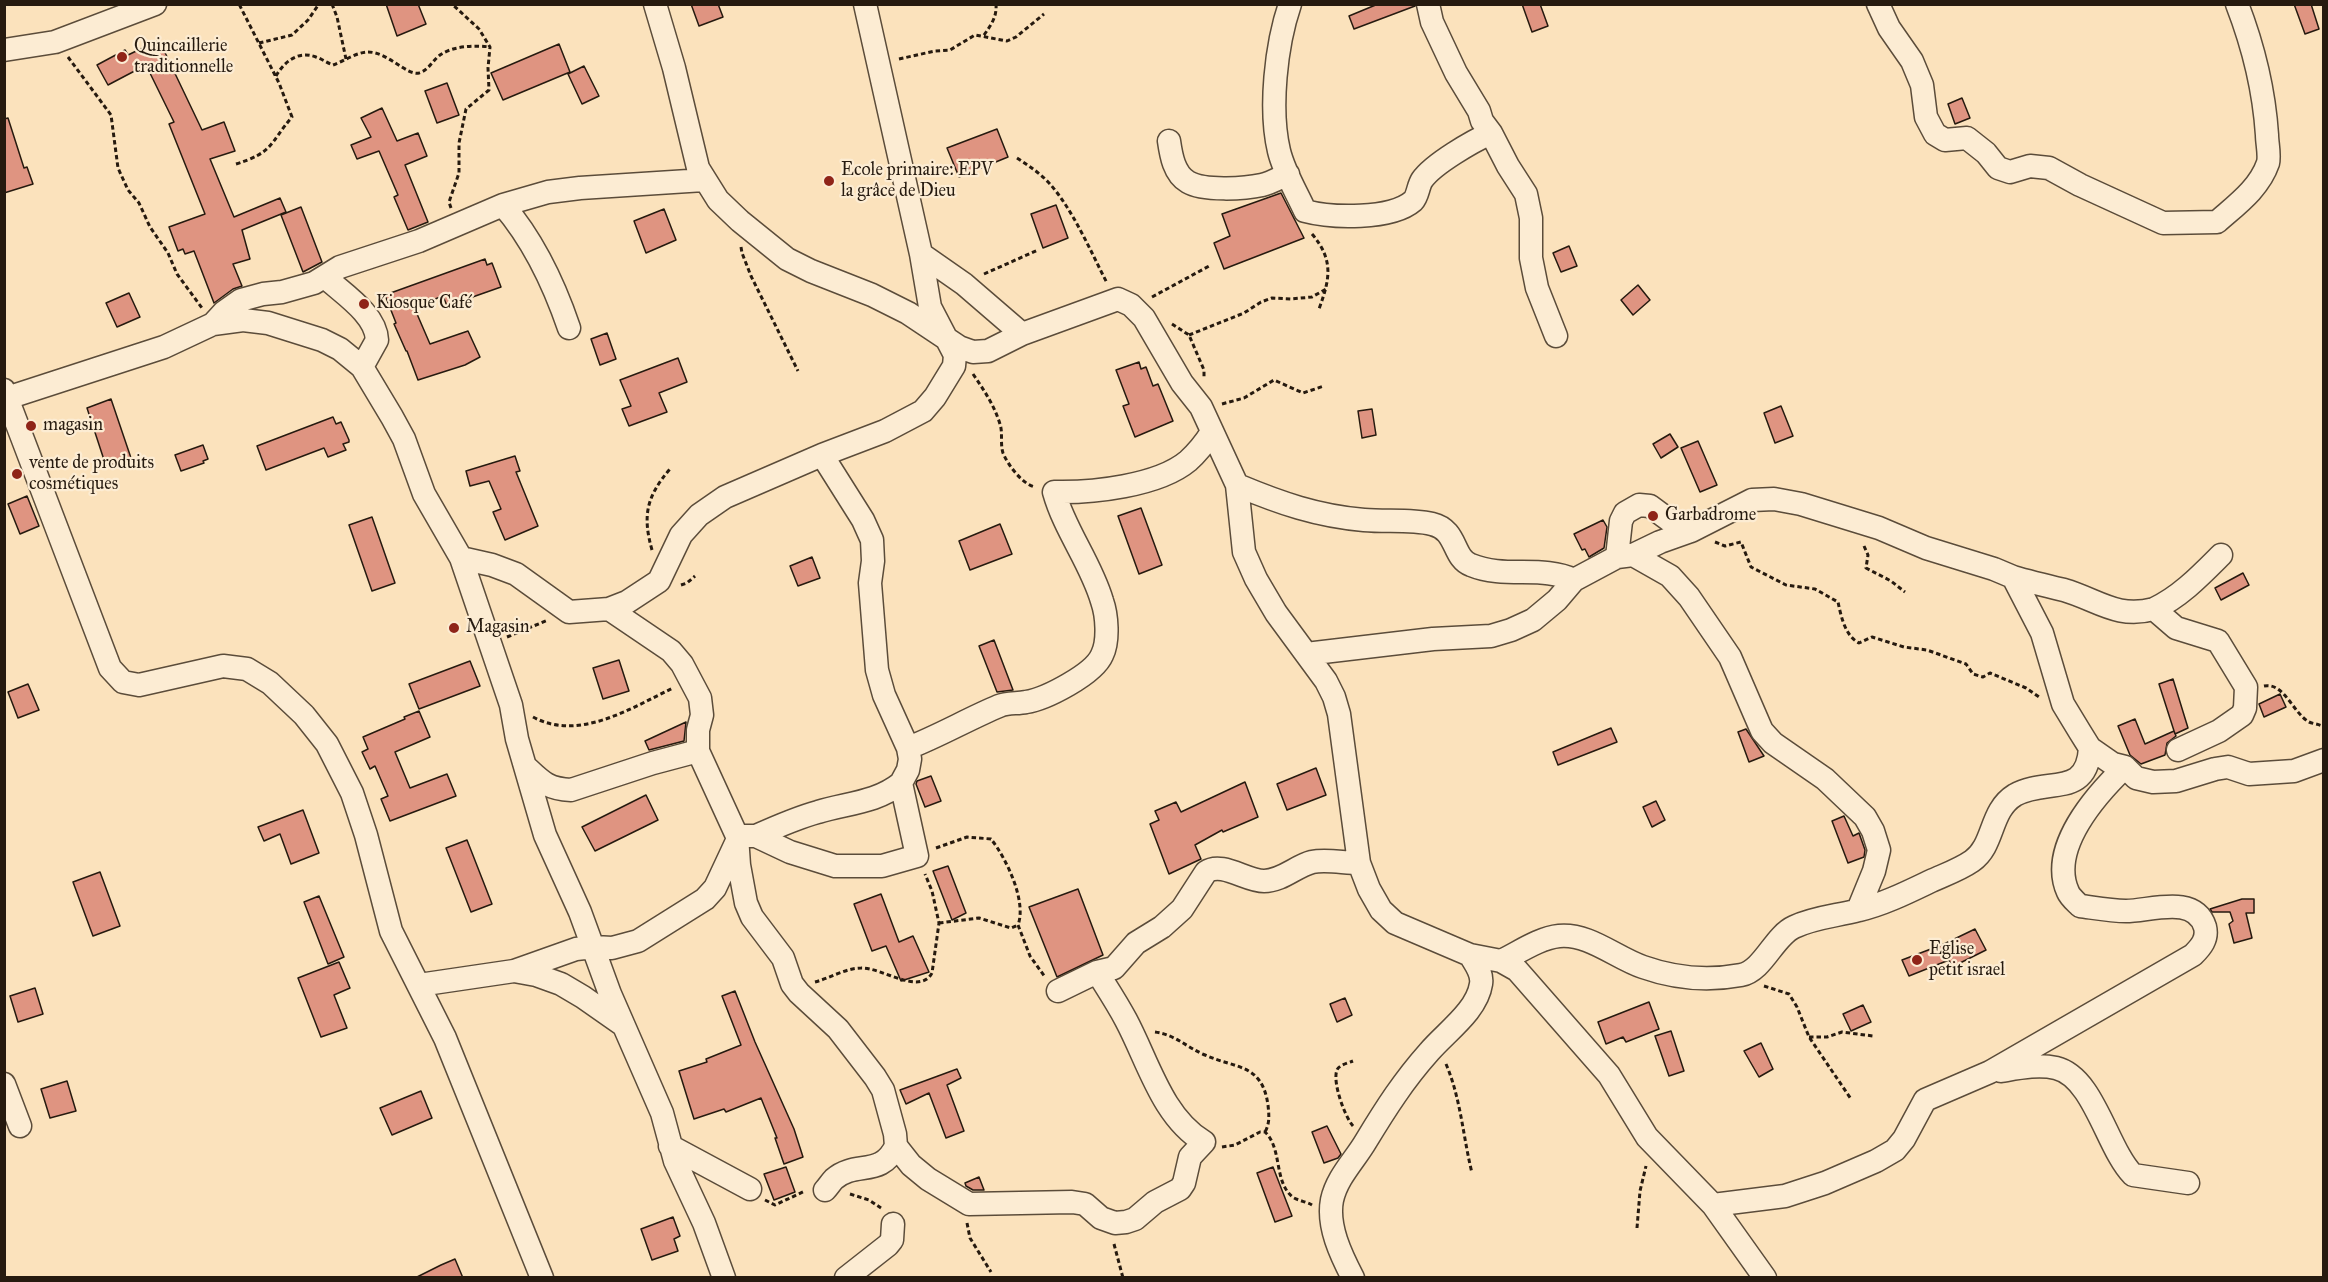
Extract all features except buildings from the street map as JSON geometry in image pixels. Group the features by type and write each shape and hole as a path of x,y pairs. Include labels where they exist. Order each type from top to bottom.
{"street":[{"path":"4,50 55,42 155,4"},
{"path":"655,4 698,168 704,180 718,200 740,221 787,259 887,302 944,335 959,347 973,352 988,351 1022,334 1131,307 1200,407 1237,486 1244,552 1252,570 1276,613 1326,681 1334,697 1340,714 1359,863 1369,889 1381,910 1395,923 1470,955 1501,961 1517,970 1609,1075 1647,1137 1713,1205 1765,1278"},
{"path":"461,558 492,565 516,574 569,612 609,609 627,602 659,581 681,535 699,515 725,497 822,455 885,431 923,411 935,397 954,366 956,355 930,307 921,254 865,4"},
{"path":"1290,4 1283,24 1275,93 1279,151 1305,210 1367,217 1405,205 1415,200 1423,179 1445,161 1491,133"},
{"path":"1428,4 1432,22 1456,73 1526,194 1531,218 1531,258 1537,288 1556,336"},
{"path":"1878,4 1889,28 1912,61 1922,85 1926,117 1935,134 1945,140 1967,138 1986,153 1998,168 2010,172 2030,166 2049,168 2080,185 2163,223 2217,222 2253,190 2269,161 2265,104 2258,68 2249,34 2237,4"},
{"path":"1169,141 1178,173 1187,182 1202,187 1262,185 1288,174"},
{"path":"213,324 224,312 241,300 314,283 340,267 419,241 503,205 548,192 580,188 704,180"},
{"path":"503,205 528,239 569,328"},
{"path":"921,254 964,284 1022,334"},
{"path":"325,277 360,309 377,334 377,340 362,367"},
{"path":"930,307 964,284"},
{"path":"263,294 268,323"},
{"path":"543,1278 445,1038 391,931 366,835 352,793 327,744 304,714 270,683 247,669 223,666 139,685 123,682 110,668 6,396 164,347 213,324 243,320 268,323 322,340 340,349 362,367 393,417 404,439 424,494 461,558 511,705 525,766 545,835 662,1113 675,1161 704,1223 724,1278"},
{"path":"908,748 1001,705 1025,703 1050,694 1087,672 1098,662 1103,653 1106,625 1102,601 1059,512 1054,492 1077,493 1112,489 1168,474 1187,462 1202,448 1212,432"},
{"path":"419,986 514,971 576,949 612,948 638,941 705,899 715,888 744,837 804,816 871,800 889,793 901,783 908,770 910,759 908,748 884,695 877,670 870,592 873,561 872,540 863,520 822,455"},
{"path":"1237,486 1292,508 1320,515 1432,524 1449,533 1460,554 1470,565 1510,572 1561,574 1574,580"},
{"path":"1306,654 1432,639 1491,636 1533,620 1557,600 1574,580 1625,556 1691,531 1752,500 1774,499 1812,507 1879,528 1917,544 2013,577 2065,591 2115,610 2137,614 2167,603 2221,555"},
{"path":"1625,556 1621,521 1624,513 1639,505 1650,506 1673,523 1691,531"},
{"path":"1625,556 1671,576 1689,597 1730,657 1762,731 1773,743 1825,779 1865,817 1873,831 1879,850 1874,871 1858,910"},
{"path":"2013,577 2042,633 2063,704 2090,748 2113,764 2125,767 2136,778 2154,782 2176,782 2228,767 2249,774 2294,771 2324,759"},
{"path":"609,609 671,651 691,679 700,698 702,715 697,737 698,751 744,837 739,865 746,903 753,917 783,958 792,984 807,1002 838,1029 883,1090 895,1134 896,1146 892,1155 879,1165 845,1172 834,1179 825,1190"},
{"path":"2154,609 2176,628 2218,641 2246,687 2245,708 2241,715 2219,731 2178,750"},
{"path":"1501,961 1558,936 1577,938 1642,967 1672,975 1699,978 1745,975 1762,961 1774,944 1791,928 1884,902 1972,861 1985,849 1999,810 2015,796 2035,787 2062,785 2079,777 2089,765 2090,748"},
{"path":"525,766 547,786 558,790 571,790 698,751"},
{"path":"1713,1205 1785,1196 1825,1183 1876,1161 1894,1149 1904,1138 1925,1100 1990,1072 2193,955 2202,946 2206,934 2203,921 2187,908 2167,907 2126,911 2080,906 2068,892 2064,873 2064,857 2071,838 2093,800 2125,767"},
{"path":"744,837 836,866 882,866 918,856 901,783"},
{"path":"1058,991 1097,972 1114,968 1136,943 1172,920 1210,869 1228,871 1265,881 1275,879 1313,862 1359,863"},
{"path":"1353,1278 1338,1246 1333,1225 1333,1199 1341,1178 1389,1101 1436,1043 1475,1001 1482,983 1480,973 1470,955"},
{"path":"514,971 536,975 561,984 624,1026"},
{"path":"896,1146 918,1172 969,1204 1072,1202 1084,1204 1101,1218 1115,1223 1135,1219 1155,1202 1175,1194 1184,1183 1190,1157 1204,1142 1185,1128 1170,1108 1126,1020 1097,972"},
{"path":"1990,1072 2034,1067 2058,1069 2074,1079 2086,1093 2126,1168 2133,1175 2188,1183"},
{"path":"4,1084 20,1126"},
{"path":"670,1146 750,1188"},
{"path":"846,1278 888,1245 892,1240 893,1224"}],"path":[{"path":"236,164 256,158 271,148 279,132 292,117 276,76 239,4"},
{"path":"332,4 346,59"},
{"path":"452,4 479,29 490,47 489,90 466,109 462,122 459,173 449,202 458,224"},
{"path":"983,35 992,24 996,4"},
{"path":"259,43 292,34 308,20 319,5"},
{"path":"879,64 935,51 950,50 975,35 1007,41 1017,37 1044,14"},
{"path":"55,42 111,115 118,168 128,190 140,203 150,227 168,253 177,274 213,324"},
{"path":"276,76 283,65 296,56 317,57 333,65 367,52 384,54 409,72 417,74 429,68 438,56 452,49 490,47"},
{"path":"1017,158 1051,185 1131,307 1175,325 1189,335 1204,370 1200,407 1244,398 1274,380 1304,393 1324,386"},
{"path":"1305,210 1305,221 1309,231 1321,246 1329,264 1326,289 1319,309"},
{"path":"740,221 741,253 798,371"},
{"path":"964,284 1038,250"},
{"path":"1131,307 1211,265"},
{"path":"1189,335 1244,313 1272,298 1312,297 1326,289"},
{"path":"956,355 973,373 989,396 1001,426 1003,452 1013,469 1030,486 1054,492"},
{"path":"1691,531 1725,546 1741,542 1751,567 1786,585 1815,589 1838,602 1847,630 1853,640 1858,642 1872,637 1943,654 1966,664 1973,674 1983,677 1990,673 2026,688 2044,701 2063,704"},
{"path":"1862,542 1868,555 1866,568 1891,581 1905,592"},
{"path":"491,642 569,612"},
{"path":"511,705 546,724 583,725 611,718 691,679"},
{"path":"2245,708 2265,685 2272,685 2310,723 2324,727"},
{"path":"792,984 808,984 863,967 899,979 922,982 928,979 932,973 939,923 932,891 918,856 967,837 991,839 1008,866 1022,916 1018,925 1011,928 979,918 939,923"},
{"path":"1018,925 1035,965 1058,991"},
{"path":"1745,975 1768,988 1789,994 1809,1037 1851,1099"},
{"path":"1126,1020 1144,1029 1168,1034 1203,1054 1239,1065 1253,1073 1261,1081 1266,1096 1269,1117 1265,1132"},
{"path":"1809,1037 1827,1037 1842,1032 1873,1036"},
{"path":"1436,1043 1455,1085 1472,1173"},
{"path":"1353,1061 1337,1070 1338,1087 1347,1118 1366,1141"},
{"path":"1204,1142 1220,1147 1235,1145 1260,1132 1265,1132"},
{"path":"1265,1132 1273,1142 1281,1176 1288,1191 1293,1197 1318,1209 1333,1225"},
{"path":"1637,1228 1640,1191 1646,1171 1647,1137"},
{"path":"969,1204 967,1228 969,1238 991,1272"},
{"path":"1101,1218 1118,1252 1123,1278"}],"place":[{"name":"Quincaillerie traditionnelle","path":"122,57"},
{"name":"Ecole primaire: EPV la grâce de Dieu","path":"829,181"},
{"name":"Kiosque Café","path":"364,304"},
{"name":"magasin","path":"31,426"},
{"name":"vente de produits cosmétiques","path":"17,474"},
{"name":"Garbadrome","path":"1653,516"},
{"name":"Magasin","path":"454,628"},
{"name":"Eglise petit israel","path":"1917,960"}]}
